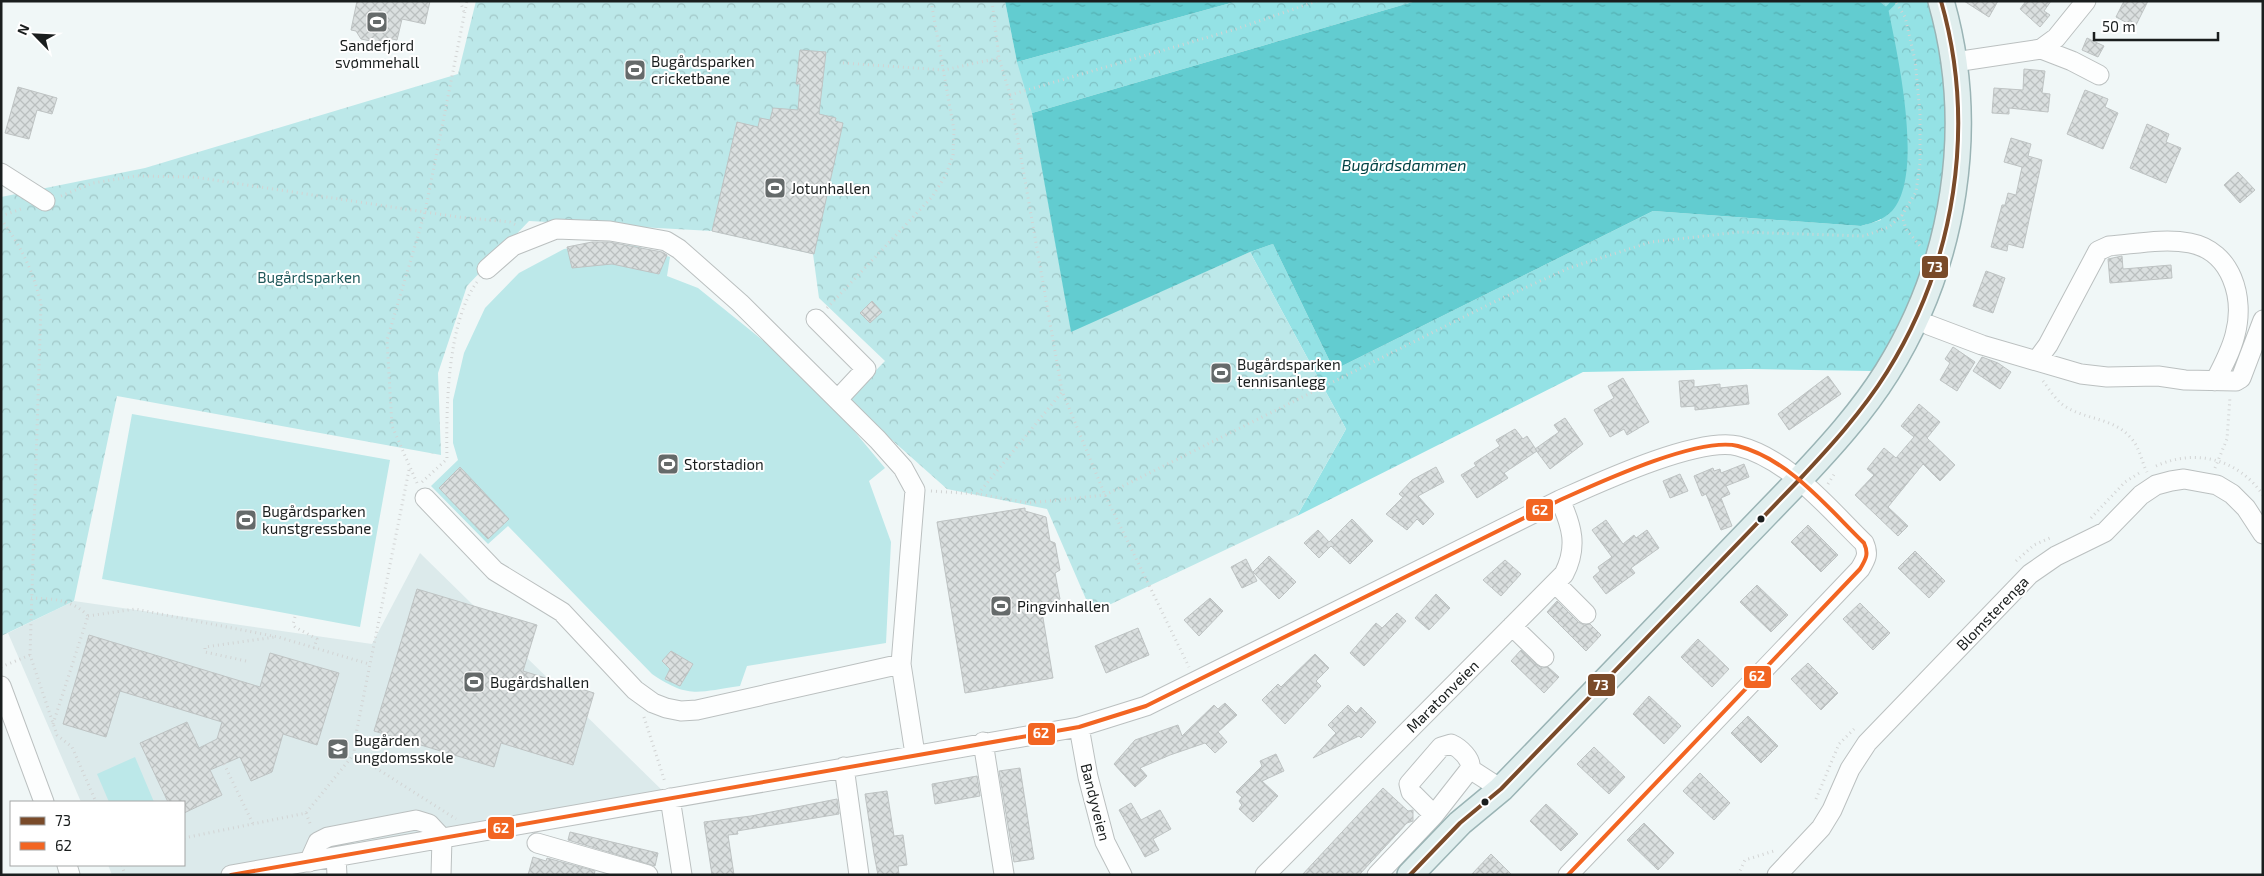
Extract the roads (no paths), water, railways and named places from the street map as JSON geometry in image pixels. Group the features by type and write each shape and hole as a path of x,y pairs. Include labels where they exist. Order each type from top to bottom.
{"main road":[{"path":"1428,875 1469,830 1501,789 1846,429 1875,389 1899,351 1927,294 1948,223 1957,164 1959,109 1955,62 1941,1"},
{"path":"1410,875 1460,822 1501,789"}],"street":[{"path":"2041,49 2062,32 2086,1"},
{"path":"1955,62 2041,49 2072,61 2099,75"},
{"path":"1,173 45,202"},
{"path":"487,269 513,246 536,235 556,230 610,230 666,241 679,249 740,303 838,399 903,468 915,490 901,664 915,754"},
{"path":"2036,360 2048,345 2098,251 2109,246 2181,241 2201,246 2219,258 2235,283 2238,309 2236,333 2215,381"},
{"path":"816,319 866,369 838,399"},
{"path":"1929,325 1982,346 2081,374 2096,376 2139,375 2236,382 2241,378 2263,320"},
{"path":"231,875 309,862 337,866 442,838 983,742 1079,727 1146,706 1560,500 1622,472 1663,458 1723,445 1737,446 1757,454 1775,463 1798,481 1864,543 1868,550 1867,558 1860,569 1568,875"},
{"name":"Blomsterenga","path":"1777,875 1821,828 1832,810 1850,769 1867,743 2030,574 2056,556 2105,532 2141,495 2156,485 2184,479 2210,483 2232,494 2246,508 2263,534"},
{"path":"425,498 495,571 562,612 635,690 653,703 666,708 681,712 697,710 901,664"},
{"name":"Maratonveien","path":"1265,875 1555,583 1570,562 1573,549 1570,522 1560,500"},
{"path":"1555,583 1586,614"},
{"path":"1512,626 1544,658"},
{"path":"1,686 44,801"},
{"name":"Bandyveien","path":"1079,727 1088,777 1105,842 1122,875"},
{"path":"983,742 1004,874"},
{"path":"1377,875 1434,815 1470,769 1471,764 1468,759 1454,745 1447,744 1412,779 1409,788 1434,815"},
{"path":"844,767 859,875"},
{"path":"1470,769 1501,789"},
{"path":"670,798 682,875"},
{"path":"309,862 318,842 328,837 416,820 429,824 442,838 441,875"},
{"path":"536,843 648,875"}],"water":[{"path":"1005,1 1238,1 1017,62"},
{"name":"Bugårdsdammen","path":"1416,1 1879,1 1888,8 1906,112 1907,170 1902,194 1889,214 1877,221 1861,226 1653,211 1334,370 1273,244 1250,252 1071,332 1032,113"}],"waterway":[{"path":"1888,8 1895,1"}],"place":[{"name":"Sandefjord svømmehall","path":"377,22"},
{"name":"Bugårdsparken cricketbane","path":"635,70"},
{"name":"Jotunhallen","path":"775,188"},
{"name":"Bugårdsparken tennisanlegg","path":"1221,373"},
{"name":"Storstadion","path":"668,464"},
{"name":"Bugårdsparken kunstgressbane","path":"246,520"},
{"name":"Pingvinhallen","path":"1001,606"},
{"name":"Bugårdshallen","path":"474,682"},
{"name":"Bugården ungdomsskole","path":"338,749"}],"park label":[{"name":"Bugårdsparken","path":"309,277"}]}
